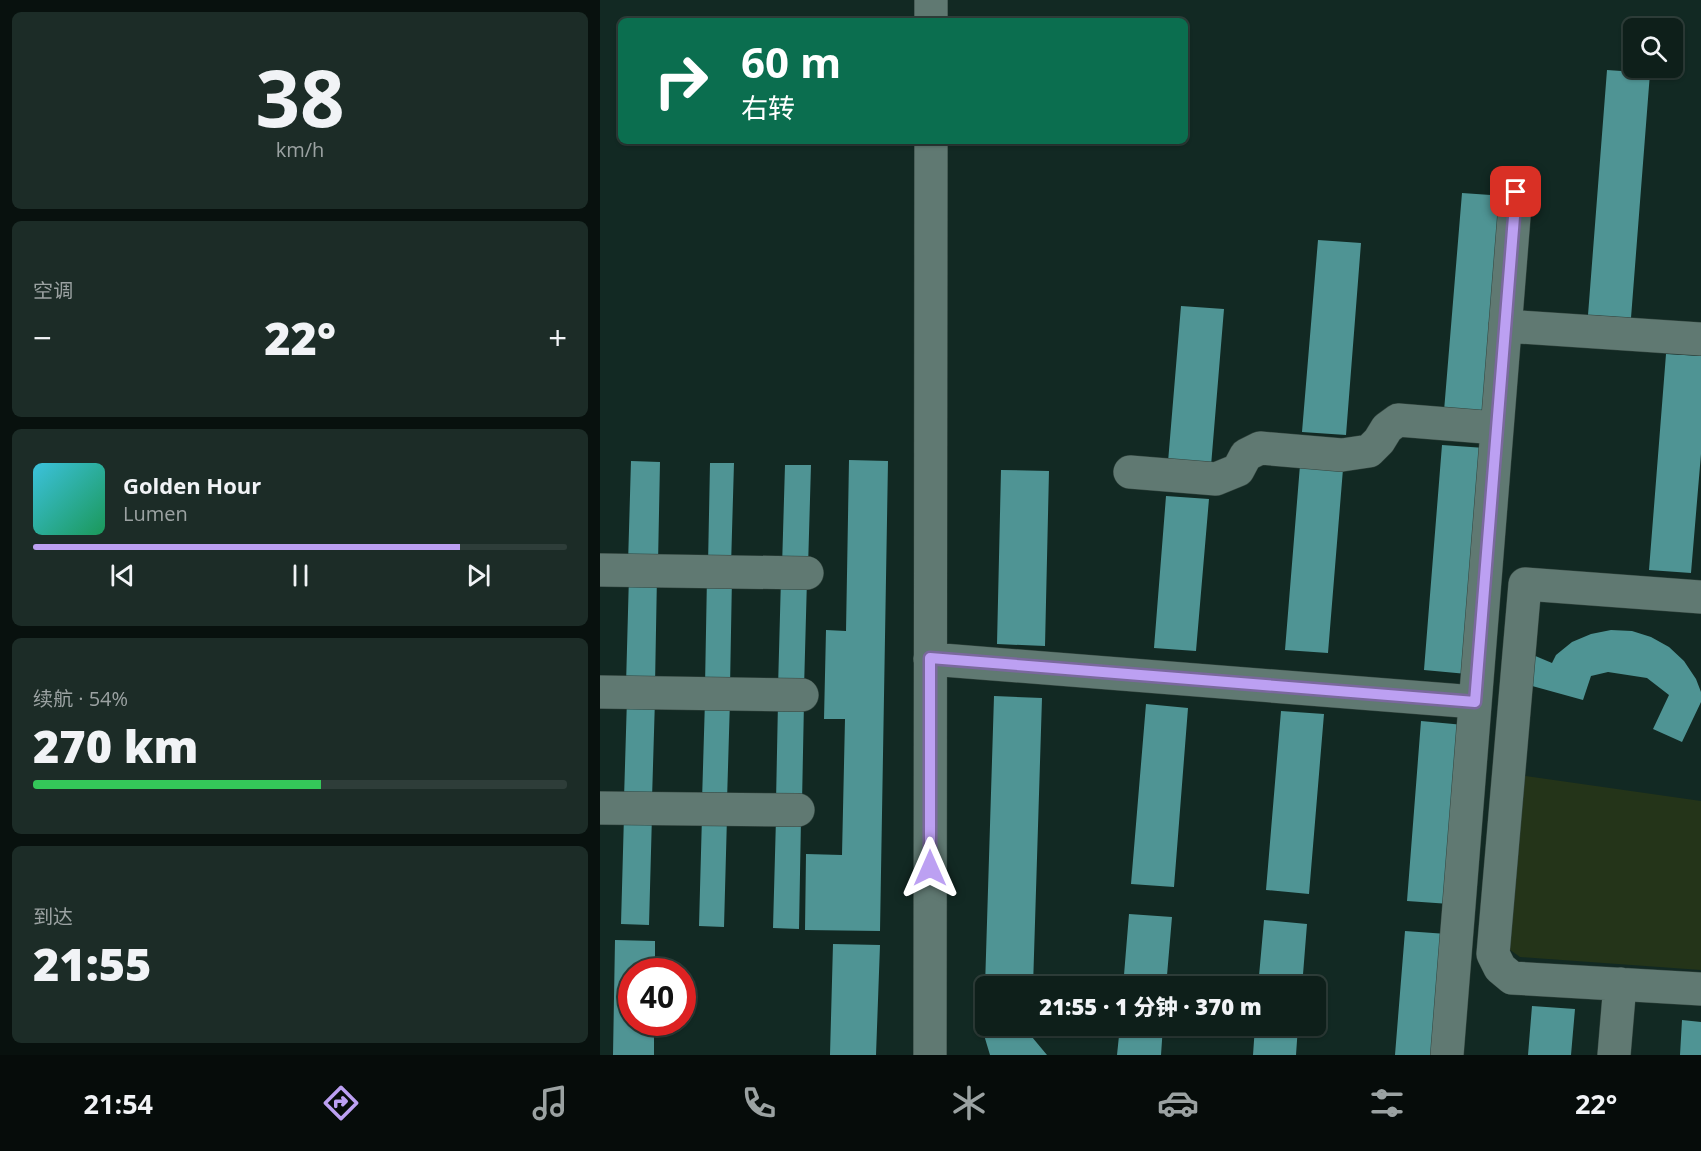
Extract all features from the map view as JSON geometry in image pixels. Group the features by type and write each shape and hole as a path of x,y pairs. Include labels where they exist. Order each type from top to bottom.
{"street":[{"path":"931,18 932,0"},
{"path":"930,1055 931,144"},
{"path":"1447,1055 1516,192"},
{"path":"1505,326 1701,339"},
{"path":"1130,472 1216,479 1238,470 1246,455 1260,447 1342,455 1369,451 1387,428 1398,420 1497,428"},
{"path":"600,570 807,573"},
{"path":"1701,597 1525,585 1493,954 1500,968 1512,978 1701,989"},
{"path":"930,658 1475,702"},
{"path":"600,692 802,694"},
{"path":"600,808 798,810"},
{"path":"1614,1055 1620,984"}],"green space":[{"path":"1519,775 1701,801 1701,970 1520,957 1506,947"}],"building":[{"path":"1607,70 1623,71 1623,78 1650,78 1631,318 1588,315"},
{"path":"1462,193 1505,196 1487,415 1444,411"},
{"path":"1318,240 1361,243 1346,435 1302,432"},
{"path":"1181,306 1224,309 1211,466 1168,462"},
{"path":"1666,354 1701,356 1701,454 1691,573 1649,570"},
{"path":"1442,445 1485,448 1467,674 1424,670"},
{"path":"849,460 888,461 880,931 805,930 806,854 842,855 845,719 824,719 826,630 846,631"},
{"path":"631,461 660,462 658,564 628,564"},
{"path":"710,463 734,463 731,566 708,565"},
{"path":"785,465 811,465 808,568 782,567"},
{"path":"1300,465 1343,469 1328,653 1285,650"},
{"path":"1001,470 1049,471 1045,646 997,644"},
{"path":"1166,496 1209,499 1196,651 1154,648"},
{"path":"629,575 657,575 655,685 626,685"},
{"path":"707,576 732,577 730,687 705,686"},
{"path":"781,578 807,579 804,689 778,688"},
{"path":"1611,630 1632,631 1651,637 1669,647 1684,661 1696,679 1701,692 1701,702 1682,742 1653,729 1669,695 1647,678 1608,672 1591,676 1583,700 1521,683 1533,655 1552,663 1556,655 1572,642 1591,634"},
{"path":"994,696 1042,698 1033,976 985,976"},
{"path":"627,698 655,699 652,799 624,799"},
{"path":"705,700 730,700 727,801 702,801"},
{"path":"778,702 804,702 802,803 776,802"},
{"path":"1146,704 1188,708 1174,887 1131,884"},
{"path":"1281,711 1324,714 1309,894 1266,890"},
{"path":"1421,721 1464,725 1450,904 1407,901"},
{"path":"624,815 652,815 649,925 621,924"},
{"path":"702,816 727,817 724,927 699,926"},
{"path":"776,818 801,819 799,929 773,928"},
{"path":"1129,914 1172,917 1167,976 1124,976"},
{"path":"1264,920 1307,924 1303,976 1259,976"},
{"path":"1405,931 1447,934 1438,1055 1395,1055"},
{"path":"615,940 655,941 655,958 618,958 618,1036 654,1036 654,1055 613,1055"},
{"path":"833,944 880,945 876,1055 830,1055"},
{"path":"1532,1006 1575,1009 1571,1055 1528,1055"},
{"path":"1682,1020 1701,1022 1701,1055 1680,1055"},
{"path":"984,1036 1032,1036 1047,1055 990,1055"},
{"path":"1119,1036 1162,1036 1161,1055 1117,1055"},
{"path":"1254,1036 1297,1036 1296,1055 1253,1055"}],"route":[{"path":"930,868 930,658 1475,702 1516,192"}]}
